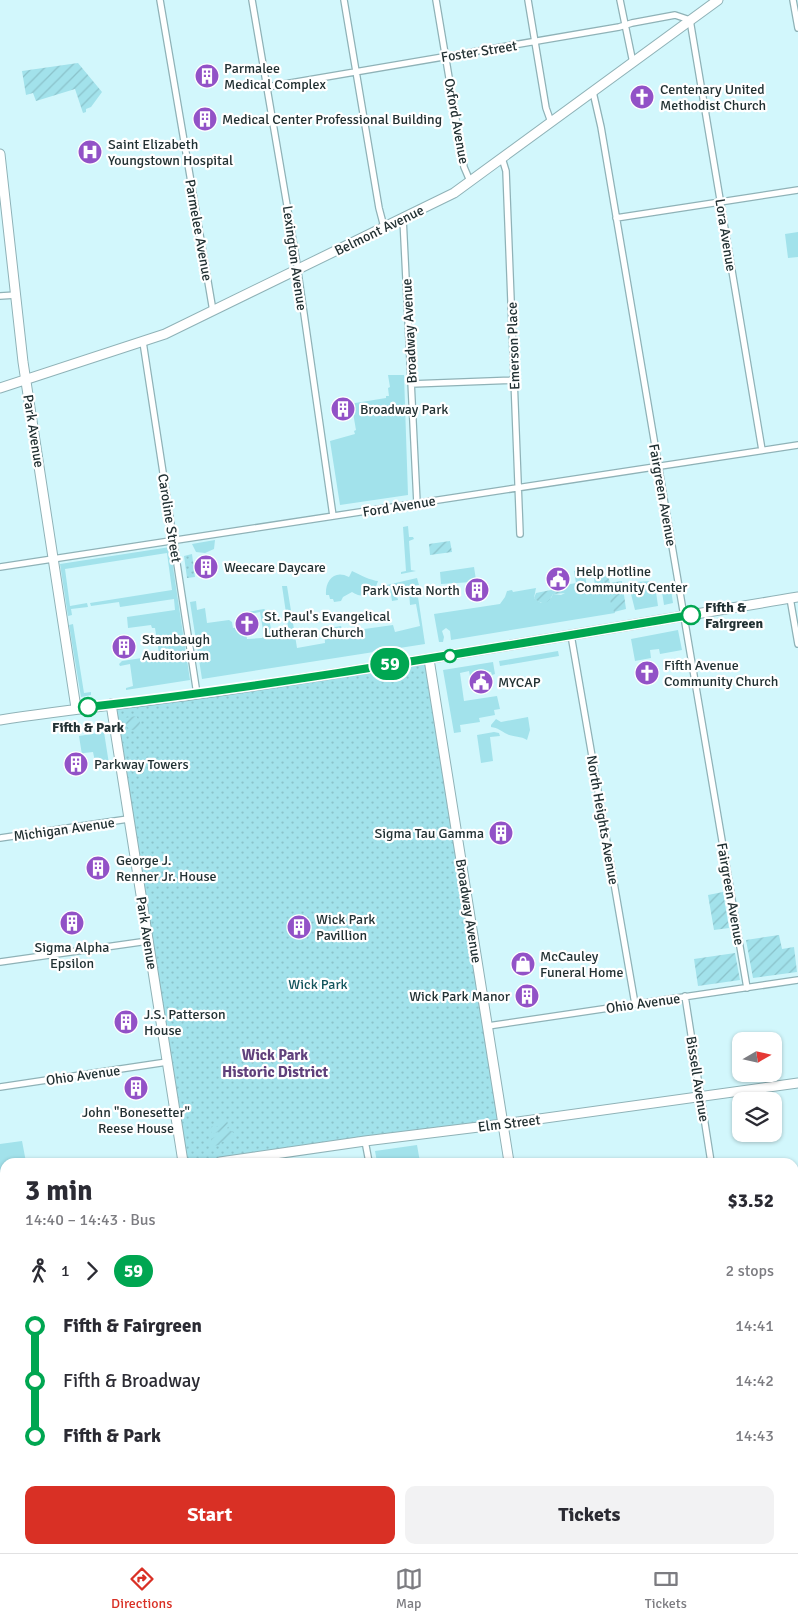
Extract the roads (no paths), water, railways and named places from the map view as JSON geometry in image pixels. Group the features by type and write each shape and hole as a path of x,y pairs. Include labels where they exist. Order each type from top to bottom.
{"street":[{"name":"Parmelee Avenue","path":"160,0 213,311"},
{"name":"Lexington Avenue","path":"252,0 297,269 333,516"},
{"path":"344,0 379,208 384,227"},
{"name":"Oxford Avenue","path":"436,0 464,167 470,181"},
{"path":"528,0 546,108 551,122"},
{"path":"620,0 633,63"},
{"name":"Belmont Avenue","path":"0,388 165,334 454,193 718,0"},
{"path":"793,0 798,28"},
{"name":"Foster Street","path":"267,87 535,42 675,15 690,20"},
{"name":"Lora Avenue","path":"690,20 762,450"},
{"name":"Fairgreen Avenue","path":"593,92 601,127 747,988"},
{"name":"Park Avenue","path":"0,154 26,379 76,708"},
{"name":"Emerson Place","path":"502,158 506,171 520,534"},
{"path":"616,218 798,190"},
{"name":"Broadway Avenue","path":"403,218 417,503"},
{"path":"0,296 16,295"},
{"name":"Caroline Street","path":"144,342 197,694"},
{"path":"411,384 514,380"},
{"name":"Ford Avenue","path":"0,567 798,445"},
{"path":"0,720 76,708 197,694 430,659 794,597 798,644"},
{"name":"North Heights Avenue","path":"571,635 635,1004"},
{"name":"Broadway Avenue","path":"430,659 508,1158"},
{"name":"Park Avenue","path":"111,704 182,1158"},
{"name":"Michigan Avenue","path":"0,838 128,819"},
{"path":"0,962 148,941"},
{"name":"Ohio Avenue","path":"488,1026 798,980"},
{"name":"Bissell Avenue","path":"685,996 710,1158"},
{"name":"Ohio Avenue","path":"0,1087 167,1062"},
{"name":"Elm Street","path":"268,1158 365,1141 798,1083"},
{"path":"365,1141 368,1158"}],"place":[{"name":"Parmalee Medical Complex","path":"207,76"},
{"name":"Centenary United Methodist Church","path":"642,97"},
{"name":"Medical Center Professional Building","path":"205,119"},
{"name":"Saint Elizabeth Youngstown Hospital","path":"90,152"},
{"name":"Broadway Park","path":"343,409"},
{"name":"Weecare Daycare","path":"206,567"},
{"name":"Help Hotline Community Center","path":"558,579"},
{"name":"Park Vista North","path":"477,590"},
{"name":"Fifth & Fairgreen","path":"691,615"},
{"name":"St. Paul's Evangelical Lutheran Church","path":"247,624"},
{"name":"Stambaugh Auditorium","path":"124,647"},
{"name":"Fifth Avenue Community Church","path":"647,673"},
{"name":"MYCAP","path":"481,682"},
{"name":"Fifth & Park","path":"88,707"},
{"name":"Parkway Towers","path":"76,764"},
{"name":"Sigma Tau Gamma","path":"501,833"},
{"name":"George J. Renner Jr. House","path":"98,868"},
{"name":"Sigma Alpha Epsilon","path":"72,923"},
{"name":"Wick Park Pavillion","path":"299,927"},
{"name":"McCauley Funeral Home","path":"523,964"},
{"name":"Wick Park Manor","path":"527,996"},
{"name":"J.S. Patterson House","path":"126,1022"},
{"name":"John \"Bonesetter\" Reese House","path":"136,1088"}],"district":[{"name":"Wick Park Historic District","path":"275,1064"}],"park label":[{"name":"Wick Park","path":"318,984"}]}
